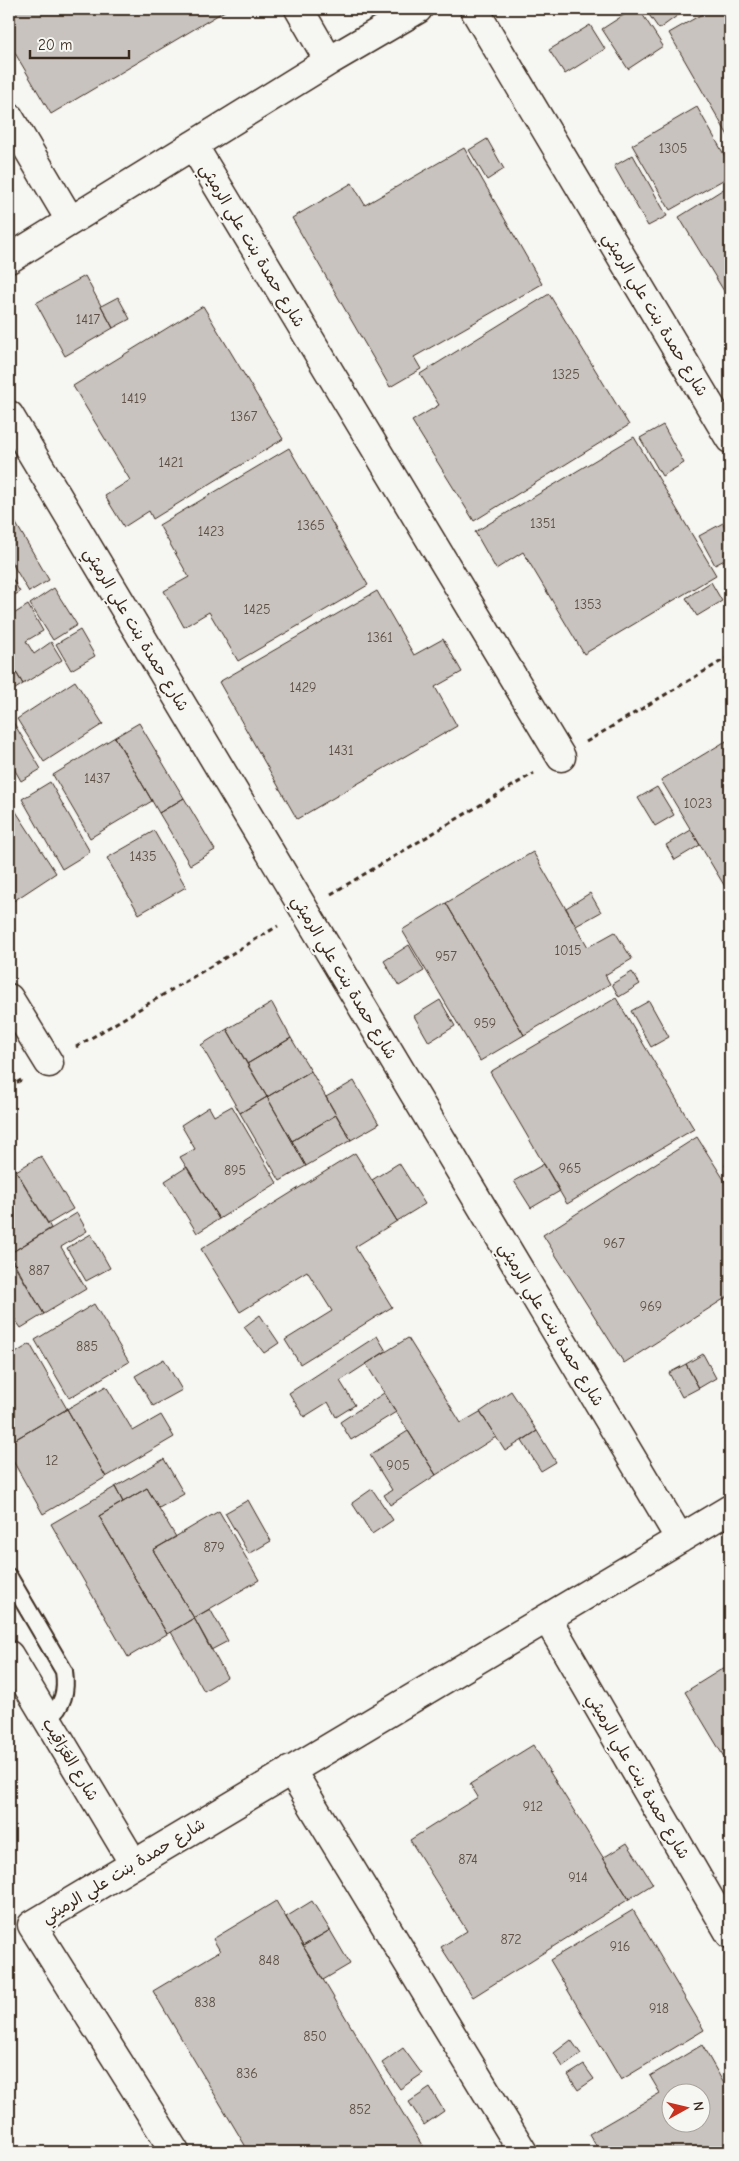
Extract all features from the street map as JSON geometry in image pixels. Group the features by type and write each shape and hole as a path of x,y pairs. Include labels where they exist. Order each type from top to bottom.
{"street":[{"path":"299,9 329,61"},
{"name":"شارع حمدة بنت علي الرميثي","path":"9,258 329,61 418,9"},
{"name":"شارع حمدة بنت علي الرميثي","path":"474,9 730,439"},
{"path":"9,117 70,220"},
{"name":"شارع حمدة بنت علي الرميثي","path":"193,145 561,757"},
{"name":"شارع حمدة بنت علي الرميثي","path":"9,415 680,1539"},
{"path":"9,998 49,1063"},
{"name":"شارع حمدة بنت علي الرميثي","path":"175,2152 32,1924 730,1509"},
{"name":"شارع حمدة بنت علي الرميثي","path":"548,1618 730,1934"},
{"name":"شارع العَرَاقِيب","path":"9,1655 134,1864"},
{"path":"291,1770 523,2152"}],"lane":[{"path":"9,1577 64,1671 66,1686 64,1698 59,1709 48,1720"}],"path":[{"path":"9,1087 730,656"}],"building":[{"path":"9,9 228,9 51,114 9,43"},
{"path":"633,9 639,9 663,46 628,69 602,29"},
{"path":"645,9 678,9 681,13 659,29"},
{"path":"711,9 730,9 730,139 669,33"},
{"path":"590,25 605,49 565,74 549,50"},
{"path":"697,107 730,165 730,176 670,210 632,145"},
{"path":"487,139 504,169 487,180 469,150"},
{"path":"464,148 542,284 414,357 421,369 390,387 292,218 352,183 365,205"},
{"path":"633,155 667,216 648,226 614,166"},
{"path":"730,185 730,301 679,217"},
{"path":"85,276 113,328 65,356 36,303"},
{"path":"549,294 629,425 474,521 412,421 439,405 420,374"},
{"path":"118,297 130,319 113,328 101,306"},
{"path":"203,306 283,439 153,519 149,511 124,527 105,496 130,480 73,386"},
{"path":"663,425 684,463 662,476 640,438"},
{"path":"634,437 716,575 584,654 523,552 496,569 475,532"},
{"path":"289,448 368,585 238,661 209,612 184,627 164,591 189,577 159,525"},
{"path":"11,515 49,580 29,592 9,558 9,516"},
{"path":"723,523 730,537 730,557 715,565 699,536"},
{"path":"9,573 20,592 9,598"},
{"path":"711,582 722,601 697,616 686,598"},
{"path":"54,588 77,625 53,640 30,604"},
{"path":"377,591 414,655 443,639 462,672 435,687 457,726 297,819 219,682"},
{"path":"28,605 43,631 26,641 34,654 51,642 62,660 23,684 9,661 9,617"},
{"path":"80,630 95,656 71,670 56,644"},
{"path":"9,661 23,684 9,693"},
{"path":"75,681 103,724 44,762 17,719"},
{"path":"9,715 41,769 21,781 9,760"},
{"path":"139,723 184,798 159,813 115,737"},
{"path":"115,737 152,801 90,838 53,775"},
{"path":"726,741 730,748 730,895 661,780"},
{"path":"50,782 90,852 62,869 22,799"},
{"path":"657,787 674,815 655,826 638,798"},
{"path":"184,798 215,850 190,865 159,813"},
{"path":"13,807 56,873 9,904 9,810"},
{"path":"691,830 700,845 675,860 666,845"},
{"path":"154,831 186,887 139,914 107,858"},
{"path":"533,852 588,947 615,932 632,959 605,975 610,984 524,1035 446,903"},
{"path":"590,893 601,912 576,926 566,908"},
{"path":"446,903 524,1035 480,1061 402,930"},
{"path":"409,945 424,971 399,986 384,961"},
{"path":"632,972 640,984 619,997 612,984"},
{"path":"616,998 694,1129 567,1204 490,1072"},
{"path":"440,1000 455,1026 429,1042 414,1016"},
{"path":"649,1001 669,1037 651,1047 631,1011"},
{"path":"272,1003 291,1038 247,1064 227,1029"},
{"path":"227,1029 267,1097 240,1113 201,1045"},
{"path":"291,1038 311,1071 267,1097 247,1064"},
{"path":"311,1071 336,1115 292,1141 267,1097"},
{"path":"354,1081 379,1124 351,1140 326,1097"},
{"path":"267,1097 306,1166 280,1181 240,1113"},
{"path":"232,1106 277,1183 219,1219 180,1157 195,1149 181,1125 209,1107 214,1116"},
{"path":"336,1115 351,1140 306,1166 292,1141"},
{"path":"697,1137 730,1189 730,1295 624,1363 543,1235"},
{"path":"355,1153 397,1221 355,1247 392,1307 300,1364 285,1340 332,1311 307,1271 240,1312 201,1249"},
{"path":"41,1156 73,1209 48,1224 16,1171"},
{"path":"9,1159 51,1228 9,1254"},
{"path":"730,1162 730,1174 725,1165"},
{"path":"399,1163 425,1204 397,1221 372,1180"},
{"path":"544,1164 560,1191 531,1208 514,1181"},
{"path":"187,1167 219,1219 197,1233 165,1181"},
{"path":"77,1213 87,1231 61,1247 86,1289 44,1314 9,1254"},
{"path":"91,1234 110,1268 86,1281 67,1248"},
{"path":"9,1256 44,1314 21,1328 14,1318 9,1321"},
{"path":"94,1304 129,1362 69,1398 35,1340"},
{"path":"260,1315 279,1343 264,1353 244,1327"},
{"path":"377,1336 386,1351 340,1381 355,1405 336,1417 328,1402 304,1417 289,1393"},
{"path":"408,1338 461,1423 480,1412 496,1437 436,1475 366,1364"},
{"path":"30,1344 67,1409 9,1443 9,1357"},
{"path":"730,1346 730,1359 725,1349"},
{"path":"703,1354 716,1378 699,1388 686,1364"},
{"path":"164,1359 182,1390 153,1406 135,1376"},
{"path":"686,1364 699,1388 682,1397 669,1373"},
{"path":"106,1386 133,1431 161,1415 174,1437 106,1477 67,1409"},
{"path":"511,1391 537,1431 505,1451 480,1412"},
{"path":"384,1393 396,1412 351,1440 340,1422"},
{"path":"67,1409 106,1477 43,1514 9,1454 9,1443"},
{"path":"408,1431 436,1475 390,1505 384,1495 392,1490 370,1455"},
{"path":"537,1431 556,1462 541,1471 522,1441"},
{"path":"164,1459 184,1494 159,1508 147,1488 123,1502 115,1487"},
{"path":"115,1487 123,1502 99,1516 167,1634 128,1657 51,1524"},
{"path":"147,1488 176,1537 153,1550 194,1618 167,1634 99,1516"},
{"path":"372,1489 393,1520 372,1534 352,1503"},
{"path":"248,1500 271,1541 249,1554 225,1513"},
{"path":"219,1511 259,1580 194,1618 153,1550"},
{"path":"210,1609 228,1641 211,1650 194,1618"},
{"path":"194,1618 227,1677 204,1691 171,1632"},
{"path":"730,1664 730,1767 685,1692"},
{"path":"533,1745 629,1899 473,1997 441,1947 467,1931 410,1840 478,1797 470,1784"},
{"path":"627,1843 653,1884 629,1899 603,1858"},
{"path":"276,1901 426,2152 249,2152 153,1991 220,1951 213,1939"},
{"path":"312,1901 330,1930 303,1946 286,1917"},
{"path":"633,1910 704,2030 621,2080 550,1960"},
{"path":"330,1930 350,1964 323,1980 303,1946"},
{"path":"571,2040 581,2054 563,2067 554,2053"},
{"path":"702,2045 730,2094 730,2152 600,2152 589,2134 660,2093 650,2076"},
{"path":"403,2048 422,2074 400,2089 382,2063"},
{"path":"584,2065 594,2079 578,2090 568,2075"},
{"path":"430,2088 444,2111 424,2125 409,2102"}]}
